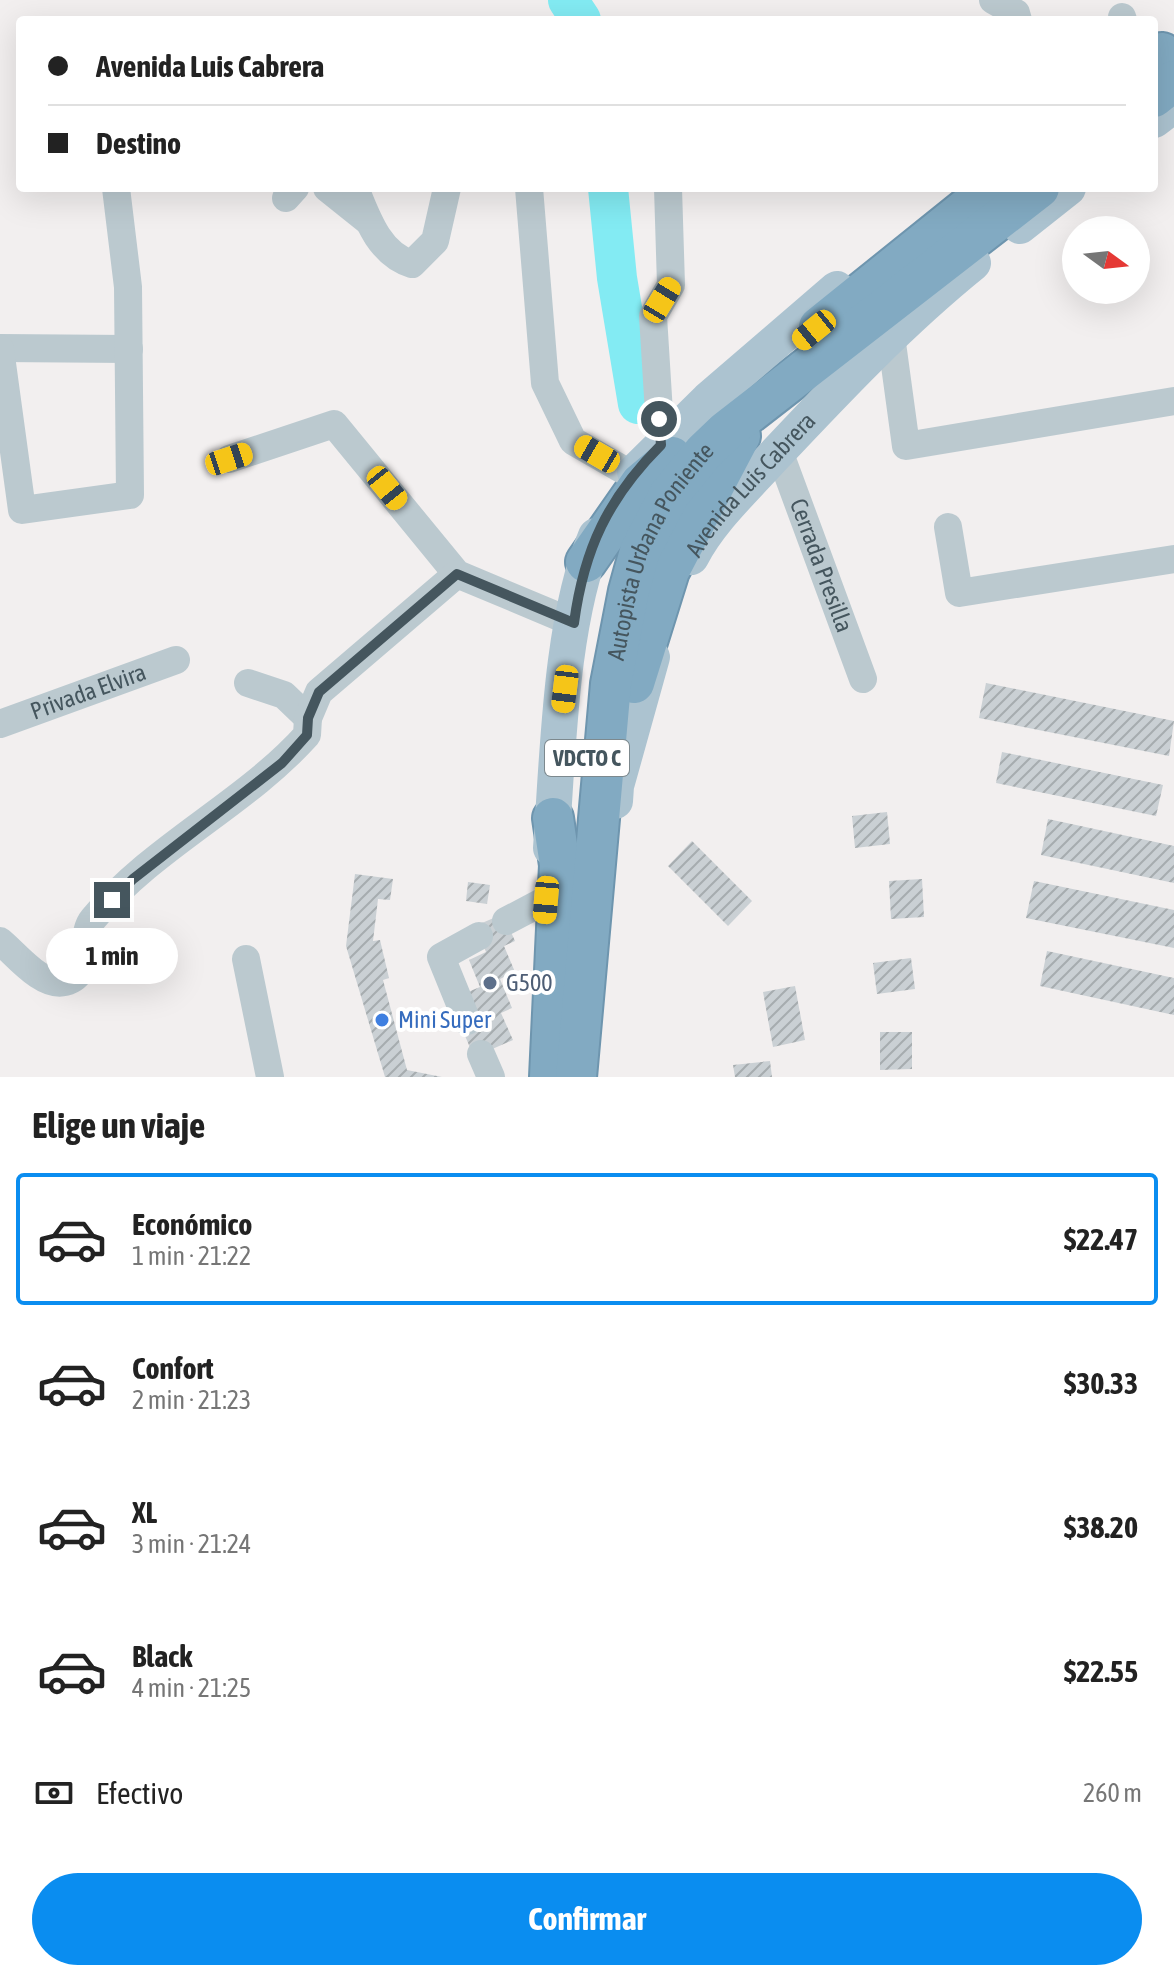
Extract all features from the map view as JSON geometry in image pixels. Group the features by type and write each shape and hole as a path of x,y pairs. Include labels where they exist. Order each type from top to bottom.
{"highway":[{"path":"1158,80 1164,54"},
{"name":"Autopista Urbana Poniente","path":"563,1070 600,629 616,555 633,514 666,451 987,192"},
{"name":"Autopista Urbana Poniente","path":"563,1070 611,684 623,617 640,551 669,495 704,452 1034,192"},
{"path":"616,786 623,686 652,565 696,490 740,436 789,384"},
{"path":"632,727 634,679 659,596 691,525 740,436"},
{"path":"586,562 666,451"},
{"path":"691,525 732,502"},
{"path":"553,818 560,865 563,1070"}],"main road":[{"path":"563,1070 546,900 574,623 586,562 608,509 632,475 666,451 840,288 963,192"},
{"name":"Avenida Luis Cabrera","path":"563,1070 616,786 671,597 695,550 732,502 779,451 921,305 1063,192"}],"street":[{"path":"993,0 1017,16"},
{"path":"116,192 128,287 129,349 130,495 22,510 0,348 129,349"},
{"path":"332,192 368,220 399,260 412,264 435,241 446,192"},
{"path":"357,192 368,220"},
{"path":"529,192 545,383 573,441 632,475"},
{"path":"666,451 653,316 671,285 668,192"},
{"path":"891,336 906,446 1174,401"},
{"path":"229,459 334,424 457,574 574,623"},
{"name":"Cerrada Presilla","path":"779,451 863,679"},
{"path":"948,527 959,593 1174,559"},
{"path":"0,941 43,978 63,983 76,976 86,956 90,921 133,879 282,763 307,735 308,718 319,692 457,574"},
{"name":"Privada Elvira","path":"0,724 176,660"},
{"path":"248,683 284,695 308,718"},
{"path":"506,921 546,900"},
{"path":"467,1021 441,957 479,936"},
{"path":"246,959 270,1077"}],"building":[{"path":"986,683 1174,721 1169,756 979,718"},
{"path":"1002,752 1163,785 1156,816 996,783"},
{"path":"887,812 890,844 855,848 852,816"},
{"path":"1048,819 1174,846 1174,883 1041,855"},
{"path":"692,841 752,901 728,926 668,866"},
{"path":"355,874 393,879 390,900 378,899 373,941 380,940 389,978 383,980 407,1070 442,1077 385,1077 346,946"},
{"path":"922,879 924,917 891,919 889,881"},
{"path":"1034,881 1174,910 1174,948 1026,918"},
{"path":"468,882 490,885 487,904 466,901"},
{"name":"G500","path":"503,914 515,941 504,946 515,972 500,979 512,1008 501,1013 513,1040 474,1057 460,1024 463,994 480,987 469,960 486,952 475,926"},
{"path":"1047,951 1174,978 1174,1015 1040,986"},
{"path":"911,958 915,989 877,994 873,963"},
{"path":"795,986 805,1040 773,1047 763,992"},
{"path":"880,1032 912,1032 912,1069 880,1070"},
{"path":"770,1061 772,1077 735,1077 733,1065"}],"waterway":[{"path":"568,0 578,16"},
{"path":"608,192 617,278 638,404"}],"place":[{"name":"G500","path":"490,983"},
{"name":"Mini Super","path":"382,1020"}],"route":[{"path":"112,900 133,879 282,763 307,735 308,718 319,692 457,574 574,623 586,562 608,509 632,475 661,445 659,419"}]}
